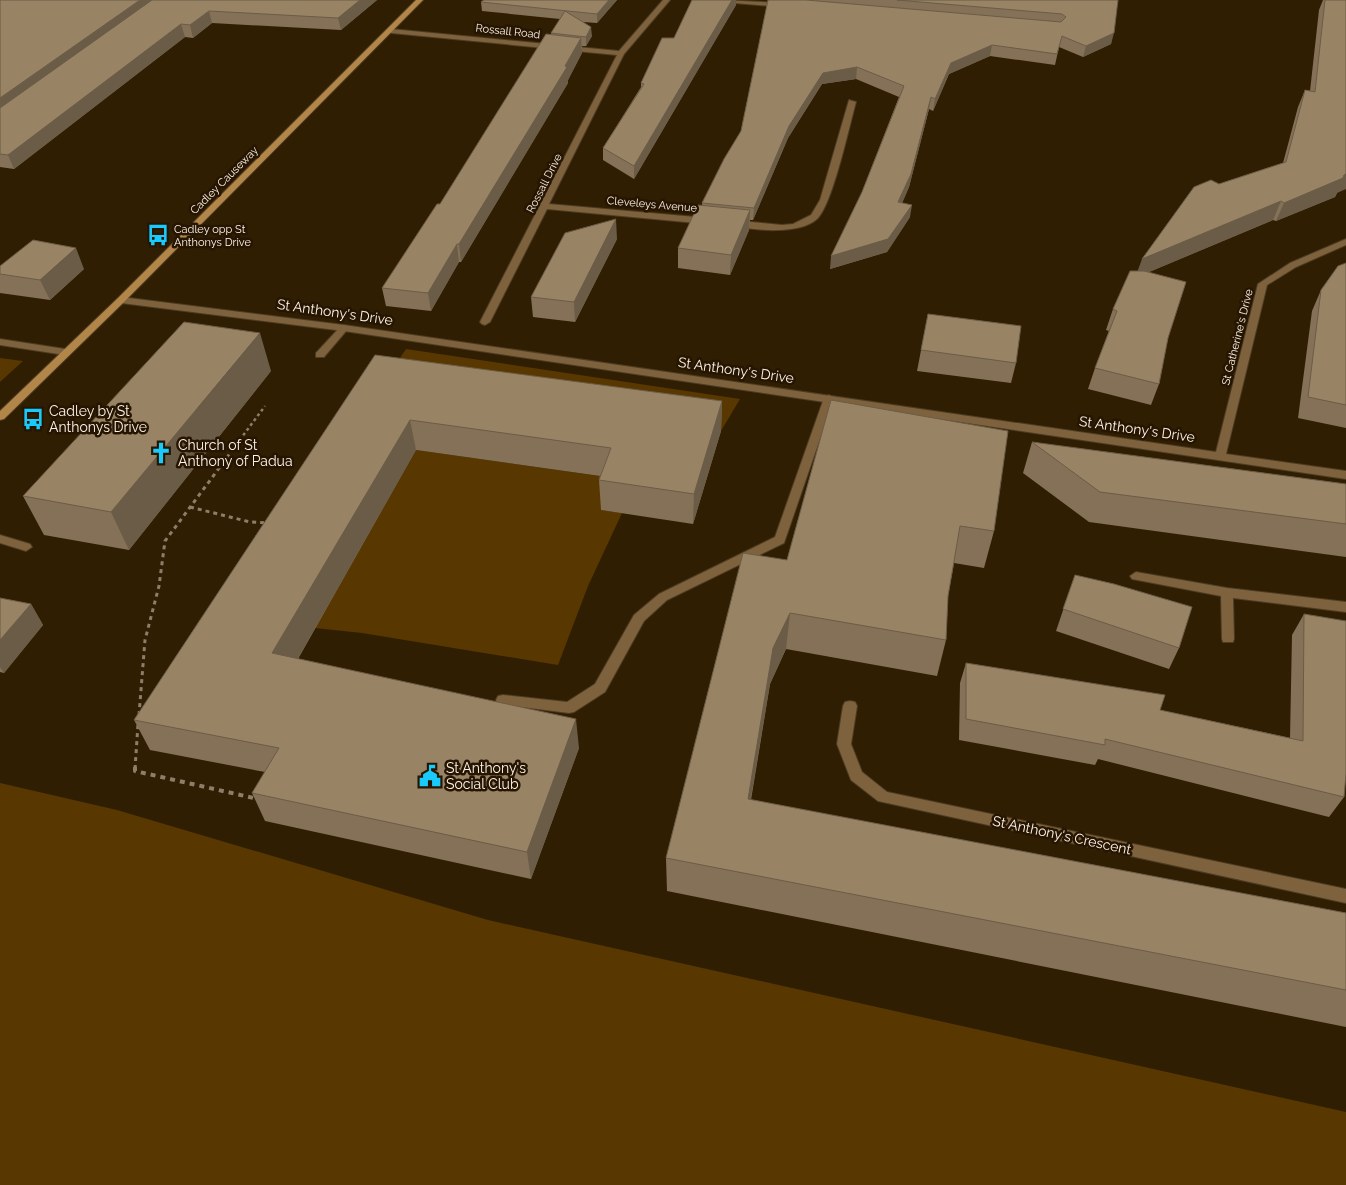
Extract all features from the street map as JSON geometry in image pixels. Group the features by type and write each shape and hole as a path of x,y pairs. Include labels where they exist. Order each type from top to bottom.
{"street":[{"name":"Cadley Causeway","path":"0,417 65,352 121,300 420,0"},
{"name":"Rossall Drive","path":"485,322 622,53 667,0"},
{"path":"722,0 792,6"},
{"name":"Rossall Road","path":"391,31 622,53"},
{"path":"723,222 782,228 795,226 814,217 824,200 852,102"},
{"name":"Cleveleys Avenue","path":"545,206 713,221"},
{"name":"St Catherine's Drive","path":"1220,457 1263,284 1281,270 1302,259 1346,242"},
{"name":"St Anthony's Drive","path":"121,300 344,328 1346,475"},
{"path":"320,355 344,328"},
{"path":"0,342 65,352"},
{"path":"503,700 569,708 600,688 639,618 663,597 780,540 829,398"},
{"path":"0,539 26,547"},
{"path":"1136,576 1227,593 1346,607"},
{"path":"1227,593 1228,639"},
{"name":"St Anthony's Crescent","path":"850,706 844,744 856,776 883,797 1346,896"}],"path":[{"path":"265,406 165,541 160,586 145,640 135,771 266,801"},
{"path":"190,507 250,522 276,524"}],"shaded area":[{"path":"406,349 740,399 721,431 382,385"},
{"path":"0,358 23,361 0,382"},
{"path":"416,450 613,478 601,510 622,513 588,586 558,665 362,633 315,628"},
{"path":"0,783 117,810 488,920 1346,1112 1346,1185 0,1185"}],"building":[{"path":"0,0 140,0 0,98"},
{"path":"152,0 360,0 338,18 209,11 190,25 181,24 8,155 0,154 0,108"},
{"path":"484,0 609,0 597,14 481,2"},
{"path":"692,0 732,0 634,166 603,148 644,84 641,83 662,38 674,38"},
{"path":"768,0 806,0 1061,22 1066,17 1062,14 897,0 1118,0 1114,33 1086,46 1062,36 1057,54 992,45 951,63 935,99 931,97 911,174 898,202 912,205 888,239 831,256 862,192 904,86 857,67 823,73 789,126 754,208 702,203 724,159 741,131"},
{"path":"1325,0 1346,0 1346,174 1343,178 1284,203 1281,201 1142,259 1194,187 1211,180 1219,184 1286,162 1305,90 1315,92"},
{"path":"565,11 591,27 586,37 551,33"},
{"path":"546,34 581,38 565,66 567,67 428,293 382,288 437,204 440,204"},
{"path":"698,205 750,210 731,255 678,248"},
{"path":"616,219 574,302 531,297 565,233"},
{"path":"33,240 76,248 40,280 0,274 0,266"},
{"path":"1346,263 1346,405 1308,397 1321,290 1338,266"},
{"path":"1130,271 1144,271 1186,282 1168,338 1159,384 1095,368 1117,311 1113,309"},
{"path":"928,314 1021,326 1016,363 921,350"},
{"path":"184,322 260,333 111,512 23,496"},
{"path":"375,355 722,401 694,494 599,480 611,448 410,420 272,653 576,719 527,852 252,793 279,748 134,720"},
{"path":"831,400 1008,431 994,531 960,526 948,596 946,640 790,613 773,648 748,799 1346,913 1346,990 666,858 743,553 787,560"},
{"path":"1032,442 1346,484 1346,524 1100,492"},
{"path":"1075,575 1114,584 1192,607 1179,648 1063,609"},
{"path":"0,598 31,604 0,640"},
{"path":"1304,614 1346,621 1346,774 1344,797 1105,739 1105,745 966,719 966,663 1165,695 1160,710 1303,741"}],"place":[{"name":"Cadley opp St Anthonys Drive","path":"158,235"},
{"name":"Cadley by St Anthonys Drive","path":"33,419"},
{"name":"Church of St Anthony of Padua","path":"161,453"},
{"name":"St Anthony's Social Club","path":"430,776"}]}
